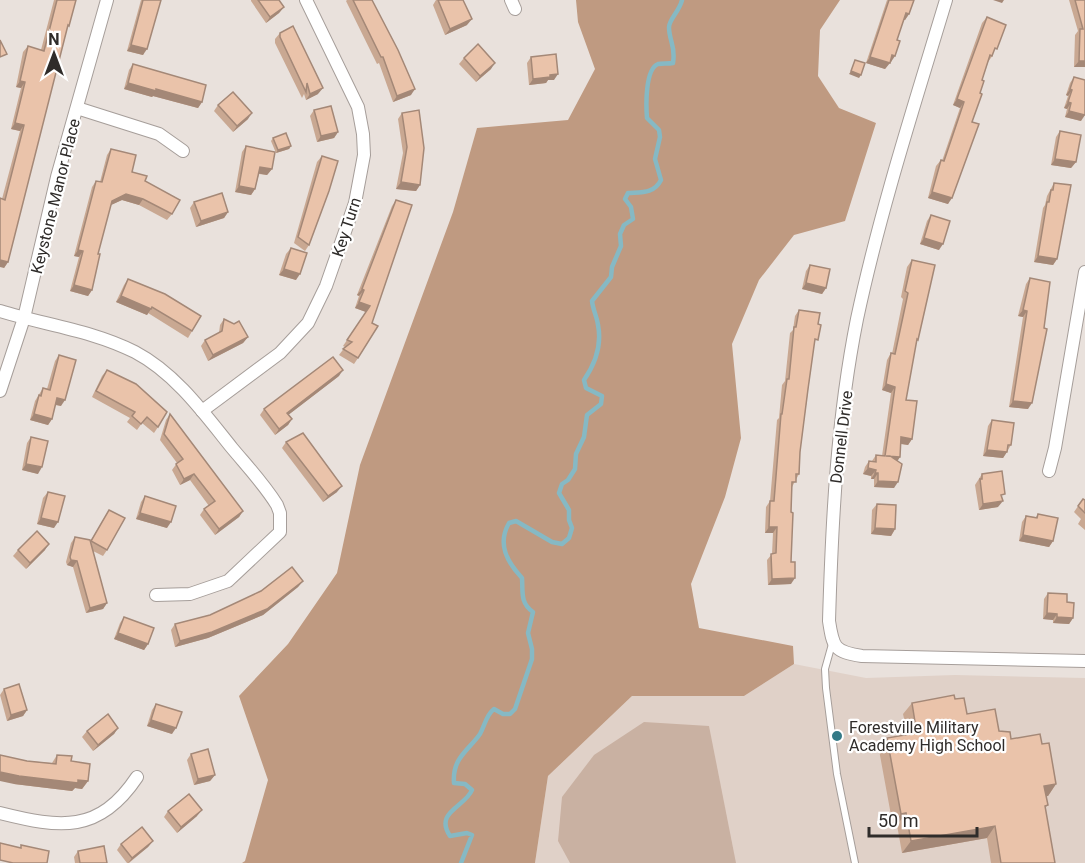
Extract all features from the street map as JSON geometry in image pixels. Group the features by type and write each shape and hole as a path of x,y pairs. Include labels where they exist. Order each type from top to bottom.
{"street":[{"name":"Keystone Manor Place","path":"0,391 24,318 57,177 106,0"},
{"name":"Key Turn","path":"202,411 280,353 308,323 326,286 355,203 364,155 358,107 306,0"},
{"name":"Donnell Drive","path":"832,643 830,621 835,468 857,320 882,213 946,0"},
{"path":"77,108 159,134 183,151"},
{"path":"1049,471 1055,448 1085,272"},
{"path":"0,311 67,327 106,340 136,353 161,370 182,388 202,411 277,505 280,513 280,532 228,581 190,594 156,595"},
{"path":"832,643 846,654 862,656 1085,661"},
{"path":"0,813 29,820 75,824 106,811 129,789 136,777"}],"lane":[{"path":"832,643 825,669 826,688 837,774 855,863"}],"shaded area":[{"path":"576,0 840,0 820,30 818,76 839,108 876,123 845,221 794,235 759,280 732,344 741,438 725,497 691,584 699,628 793,646 794,664 744,696 632,696 548,776 535,863 242,863 245,861 268,780 239,696 288,644 337,573 360,465 453,212 477,128 568,120 595,69 578,22"},
{"name":"Forestville Military Academy High School","path":"794,664 866,678 955,675 1085,678 1085,863 535,863 548,776 632,696 744,696"},
{"path":"644,722 709,726 736,863 570,863 558,841 562,797 594,755"}],"building":[{"path":"57,0 76,0 8,262 0,260 0,198 5,200 24,125 15,123 25,82 20,81 28,46 44,51"},
{"path":"143,0 161,0 147,49 131,45"},
{"path":"258,0 279,0 284,7 270,17"},
{"path":"353,0 372,0 415,89 397,96 383,57"},
{"path":"438,0 463,0 472,19 450,29"},
{"path":"889,0 914,0 909,14 906,13 897,40 900,41 890,63 870,57"},
{"path":"1075,0 1085,0 1085,61 1079,61 1080,29 1083,29"},
{"path":"987,17 1006,25 997,49 995,48 992,56 990,55 982,80 984,81 980,93 982,94 972,122 979,124 952,198 932,192 941,160 944,161 964,102 957,99"},
{"path":"293,26 323,88 310,94 307,83 306,92 280,37 280,33"},
{"path":"0,40 7,54 0,57"},
{"path":"478,44 495,63 480,76 464,58"},
{"path":"556,54 558,74 533,79 531,57"},
{"path":"855,60 865,63 861,75 851,71"},
{"path":"133,64 206,85 202,102 128,83"},
{"path":"1074,77 1085,80 1085,115 1069,111 1071,103 1068,102"},
{"path":"233,92 252,113 237,126 218,105"},
{"path":"331,106 338,132 321,136 314,110"},
{"path":"419,110 424,148 420,185 401,182 407,147 402,113"},
{"path":"1060,131 1081,135 1076,162 1055,159"},
{"path":"286,133 291,146 278,150 273,138"},
{"path":"246,146 275,152 272,169 260,167 255,189 239,186"},
{"path":"111,149 136,155 132,172 147,176 145,181 180,200 172,214 143,199 126,194 112,201 98,254 100,254 92,290 74,285 83,251 78,250 96,181 102,182"},
{"path":"322,156 338,161 309,245 298,237"},
{"path":"1054,183 1071,185 1057,259 1038,256 1047,202 1049,202"},
{"path":"222,193 228,212 201,221 194,202"},
{"path":"396,200 412,205 372,323 378,326 358,358 343,349 352,342 347,340 370,306 359,302 364,290 362,289"},
{"path":"931,215 950,221 943,244 924,238"},
{"path":"291,248 307,253 300,274 284,269"},
{"path":"912,260 935,265 917,339 906,400 917,401 912,439 901,437 900,457 890,456 902,464 898,482 878,481 876,470 868,468 869,461 876,462 876,455 885,456 895,387 886,384 891,353 895,354 908,293 905,291"},
{"path":"810,265 830,269 826,288 806,283"},
{"path":"1030,278 1050,282 1044,328 1047,329 1032,403 1013,401 1027,311 1023,310"},
{"path":"128,279 165,294 201,316 192,331 152,307 151,309 121,296"},
{"path":"799,310 820,313 818,324 821,325 818,340 815,339 799,474 796,474 796,482 792,482 791,562 795,562 795,578 772,579 771,554 776,553 777,527 769,527 770,501 774,501 781,414 787,379 789,379 794,327 796,327"},
{"path":"224,319 234,324 239,321 248,337 213,355 205,340 222,331"},
{"path":"59,355 76,360 65,400 57,398 52,419 34,414 43,388 50,390"},
{"path":"333,357 343,370 287,413 292,419 279,429 264,409"},
{"path":"107,370 136,384 167,412 158,427 147,417 141,424 132,416 135,412 96,391"},
{"path":"170,414 243,511 219,529 204,509 215,501 194,474 184,479 176,464 183,459 164,434"},
{"path":"992,420 1014,423 1011,445 1008,445 1007,452 987,450"},
{"path":"303,433 342,486 328,496 286,442"},
{"path":"31,437 48,441 42,467 26,464"},
{"path":"1002,471 1005,494 1001,495 1003,501 983,504 980,479 982,479 982,474"},
{"path":"48,492 65,496 58,522 41,518"},
{"path":"145,496 176,506 171,522 140,513"},
{"path":"1083,499 1085,500 1085,513 1078,506"},
{"path":"877,504 896,505 895,529 875,528"},
{"path":"109,510 125,518 107,550 91,541"},
{"path":"1038,514 1058,518 1053,541 1023,535 1026,516 1037,518"},
{"path":"37,531 49,544 30,563 18,550"},
{"path":"75,537 90,540 107,603 90,608 77,561 71,560 70,557"},
{"path":"292,567 303,581 267,609 212,632 180,641 175,624 210,615 261,591"},
{"path":"1048,593 1067,594 1067,602 1074,603 1073,618 1057,617 1057,614 1047,613"},
{"path":"124,617 154,628 148,644 118,633"},
{"path":"19,684 27,710 11,715 4,689"},
{"path":"954,695 955,699 964,698 967,714 995,709 999,731 1010,732 1011,739 1040,734 1042,744 1049,743 1056,784 1044,786 1048,805 1045,806 1055,863 1001,863 995,826 911,841 906,813 901,814 887,738 911,734 909,723 915,722 912,703"},
{"path":"156,704 182,712 176,728 151,720"},
{"path":"108,714 118,728 98,745 87,731"},
{"path":"208,749 215,775 198,779 191,754"},
{"path":"0,755 56,764 57,755 72,756 71,761 90,764 88,781 78,780 78,783 0,772"},
{"path":"189,794 202,810 181,827 168,811"},
{"path":"142,827 153,841 132,858 121,844"},
{"path":"0,843 49,851 47,863 13,863 0,860"},
{"path":"104,846 107,863 80,863 78,851"}],"waterway":[{"path":"461,863 472,835 467,833 450,836 446,828 448,815 472,790 465,784 454,783 458,761 480,734 491,711 494,709 503,714 510,714 515,709 532,659 528,633 533,612 524,601 522,578 512,566 505,552 505,531 509,523 516,521 552,542 562,544 569,538 572,528 569,510 559,493 562,484 568,480 575,469 576,454 584,437 587,415 601,404 602,396 586,388 584,380 594,361 599,340 592,301 611,277 612,267 621,246 620,234 624,225 633,219 631,207 625,199 628,193 651,190 661,180 655,159 660,137 659,130 647,118 647,88 654,67 658,64 673,63 674,52 669,27 682,0"}],"place":[{"name":"Forestville Military Academy High School","path":"837,736"}]}
